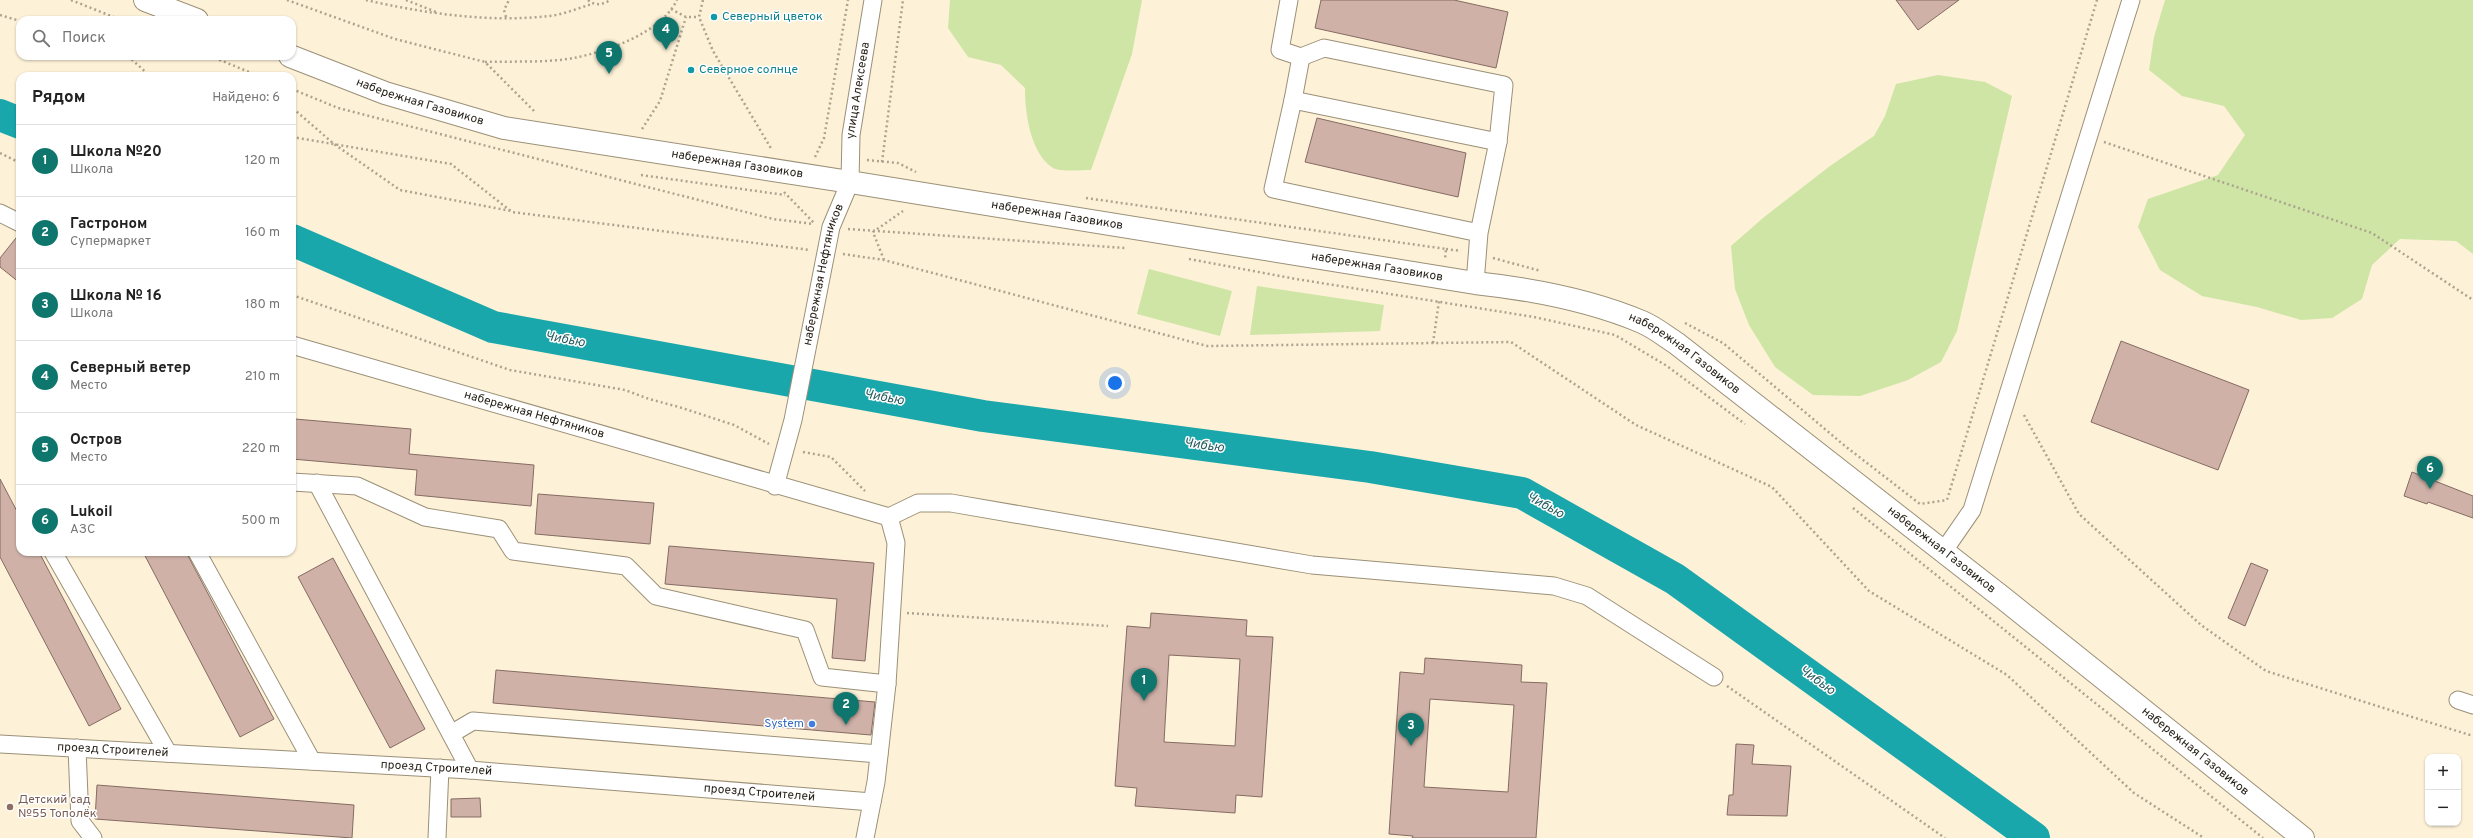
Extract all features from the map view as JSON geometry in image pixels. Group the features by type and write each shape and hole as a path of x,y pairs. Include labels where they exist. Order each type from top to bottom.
{"main road":[{"path":"151,1 187,16"},
{"name":"набережная Газовиков","path":"296,58 385,93 504,128 775,170 1475,283 1512,287 1581,301 1643,322 1676,342 2303,838"}],"street":[{"name":"улица Алексеева","path":"850,182 852,134 873,0"},
{"path":"1289,0 1280,50 1302,57 1324,48 1504,85 1498,142 1479,233 1475,283"},
{"path":"1943,552 1972,510 2131,0"},
{"path":"1302,57 1273,189 1479,233"},
{"path":"1293,100 1498,142"},
{"name":"набережная Нефтяников","path":"775,486 793,420 809,337 816,249 820,228 850,182"},
{"path":"0,213 16,221"},
{"name":"набережная Нефтяников","path":"296,346 889,518"},
{"path":"296,482 356,486 425,517 499,529 513,550 626,566 656,596 805,630 822,677 887,684"},
{"path":"318,483 470,770"},
{"path":"865,838 879,754 887,684 896,543 889,518 918,503 951,503 1312,565 1554,586 1587,596 1714,677"},
{"path":"55,556 168,753"},
{"path":"200,556 312,761"},
{"path":"451,734 474,721 879,754"},
{"name":"проезд Строителей","path":"0,744 440,768 872,802"},
{"path":"77,748 80,821 93,838"},
{"path":"437,838 440,768"}],"path":[{"path":"71,0 110,16"},
{"path":"287,0 395,39 485,62 574,58 628,42 661,21 677,0"},
{"path":"366,0 442,14 506,17 550,16 592,4 604,4 610,0"},
{"path":"406,0 442,14"},
{"path":"506,17 504,10 509,0"},
{"path":"588,0 592,4"},
{"path":"703,0 699,17 713,51 777,160 775,170 785,195 820,228"},
{"path":"810,160 814,157 824,138 848,0"},
{"path":"882,162 903,0"},
{"path":"1946,500 2080,64 2097,0"},
{"path":"671,9 686,17 699,17"},
{"path":"0,15 16,20"},
{"path":"640,133 660,101 686,17"},
{"path":"132,60 146,72"},
{"path":"220,60 249,72"},
{"path":"485,62 535,112 542,114"},
{"path":"296,91 338,108 765,217 820,228 1128,248"},
{"path":"296,112 334,144 400,190 512,212 816,249 884,260 1208,346 1511,342 1636,425 1772,487 1869,591 2007,675 2134,793 2204,838"},
{"path":"2088,137 2372,233 2473,300"},
{"path":"296,138 452,164 512,212"},
{"path":"0,153 16,161"},
{"path":"873,232 903,213 910,169"},
{"path":"641,175 785,195"},
{"path":"873,232 884,260"},
{"path":"1182,257 1296,278 1534,317 1615,335 1667,366 1746,425"},
{"path":"296,296 510,370 625,390 649,399 734,425 761,441 785,449 831,457 870,496"},
{"path":"2024,415 2079,514 2202,625 2260,667 2266,671 2473,736"},
{"path":"1851,507 2263,838"},
{"path":"891,612 1108,626"},
{"path":"1714,677 1844,770 1945,838"}],"green space":[{"path":"950,0 1142,0 1132,54 1091,170 1057,169 1053,168 1045,161 1039,153 1030,132 1026,109 1025,88 1001,65 968,57 948,28"},
{"path":"2165,0 2473,0 2473,254 2456,241 2400,239 2372,265 2362,299 2332,318 2301,320 2257,307 2202,296 2160,270 2138,227 2148,199 2218,175 2245,135 2224,106 2182,96 2149,70 2154,37"},
{"path":"1938,75 1985,82 2012,96 1957,331 1941,362 1908,380 1860,396 1813,395 1775,367 1749,325 1735,289 1731,246 1763,218 1830,166 1874,136 1885,116 1896,84"},
{"path":"1149,269 1232,291 1220,336 1137,314"},
{"path":"1257,286 1384,305 1380,331 1250,335"}],"building":[{"path":"1321,0 1454,0 1508,12 1496,68 1315,28"},
{"path":"1896,0 1959,0 1918,30"},
{"path":"1317,118 1466,153 1458,197 1305,162"},
{"path":"16,238 16,280 0,267 0,258"},
{"path":"2121,341 2249,390 2218,470 2091,422"},
{"path":"296,419 411,429 409,454 534,465 531,506 415,495 417,470 296,459"},
{"path":"2412,472 2473,496 2473,518 2428,502 2427,504 2404,496"},
{"path":"0,479 16,509 16,556 41,556 121,709 89,726 0,557"},
{"path":"538,494 654,503 650,544 535,534"},
{"path":"669,546 874,563 865,661 832,658 837,599 665,584"},
{"path":"145,556 188,556 274,719 240,737"},
{"path":"333,558 425,729 390,748 298,577"},
{"path":"2251,563 2268,570 2245,626 2228,618"},
{"path":"1151,613 1247,620 1246,636 1273,637 1262,797 1236,795 1235,813 1135,806 1137,788 1115,786 1127,626 1150,628","holes":["1169,655 1240,659 1235,746 1164,742"]},
{"path":"1425,658 1522,665 1521,682 1547,683 1536,838 1412,838 1413,836 1389,834 1400,672 1424,674","holes":["1430,699 1514,705 1508,792 1424,787"]},
{"path":"496,670 875,702 871,735 493,703"},
{"path":"1736,744 1754,745 1752,764 1791,766 1787,816 1727,815 1729,795 1733,795"},
{"path":"97,785 354,805 352,838 95,819"},
{"path":"480,798 481,817 451,817 451,799"}],"waterway":[{"name":"Чибью","path":"0,115 16,121"},
{"name":"Чибью","path":"296,242 493,327 983,416 1370,467 1522,493 1675,579 2034,838"}],"place":[{"name":"Северный цветок","path":"714,17"},
{"name":"Северный ветер","path":"666,50"},
{"name":"Северное солнце","path":"691,70"},
{"name":"Остров","path":"609,74"},
{"name":"Lukoil","path":"2430,489"},
{"name":"Школа №20","path":"1144,701"},
{"name":"System","path":"812,724"},
{"name":"Гастроном","path":"846,725"},
{"name":"Школа № 16","path":"1411,746"},
{"name":"Детский сад №55 Тополёк","path":"10,807"}]}
